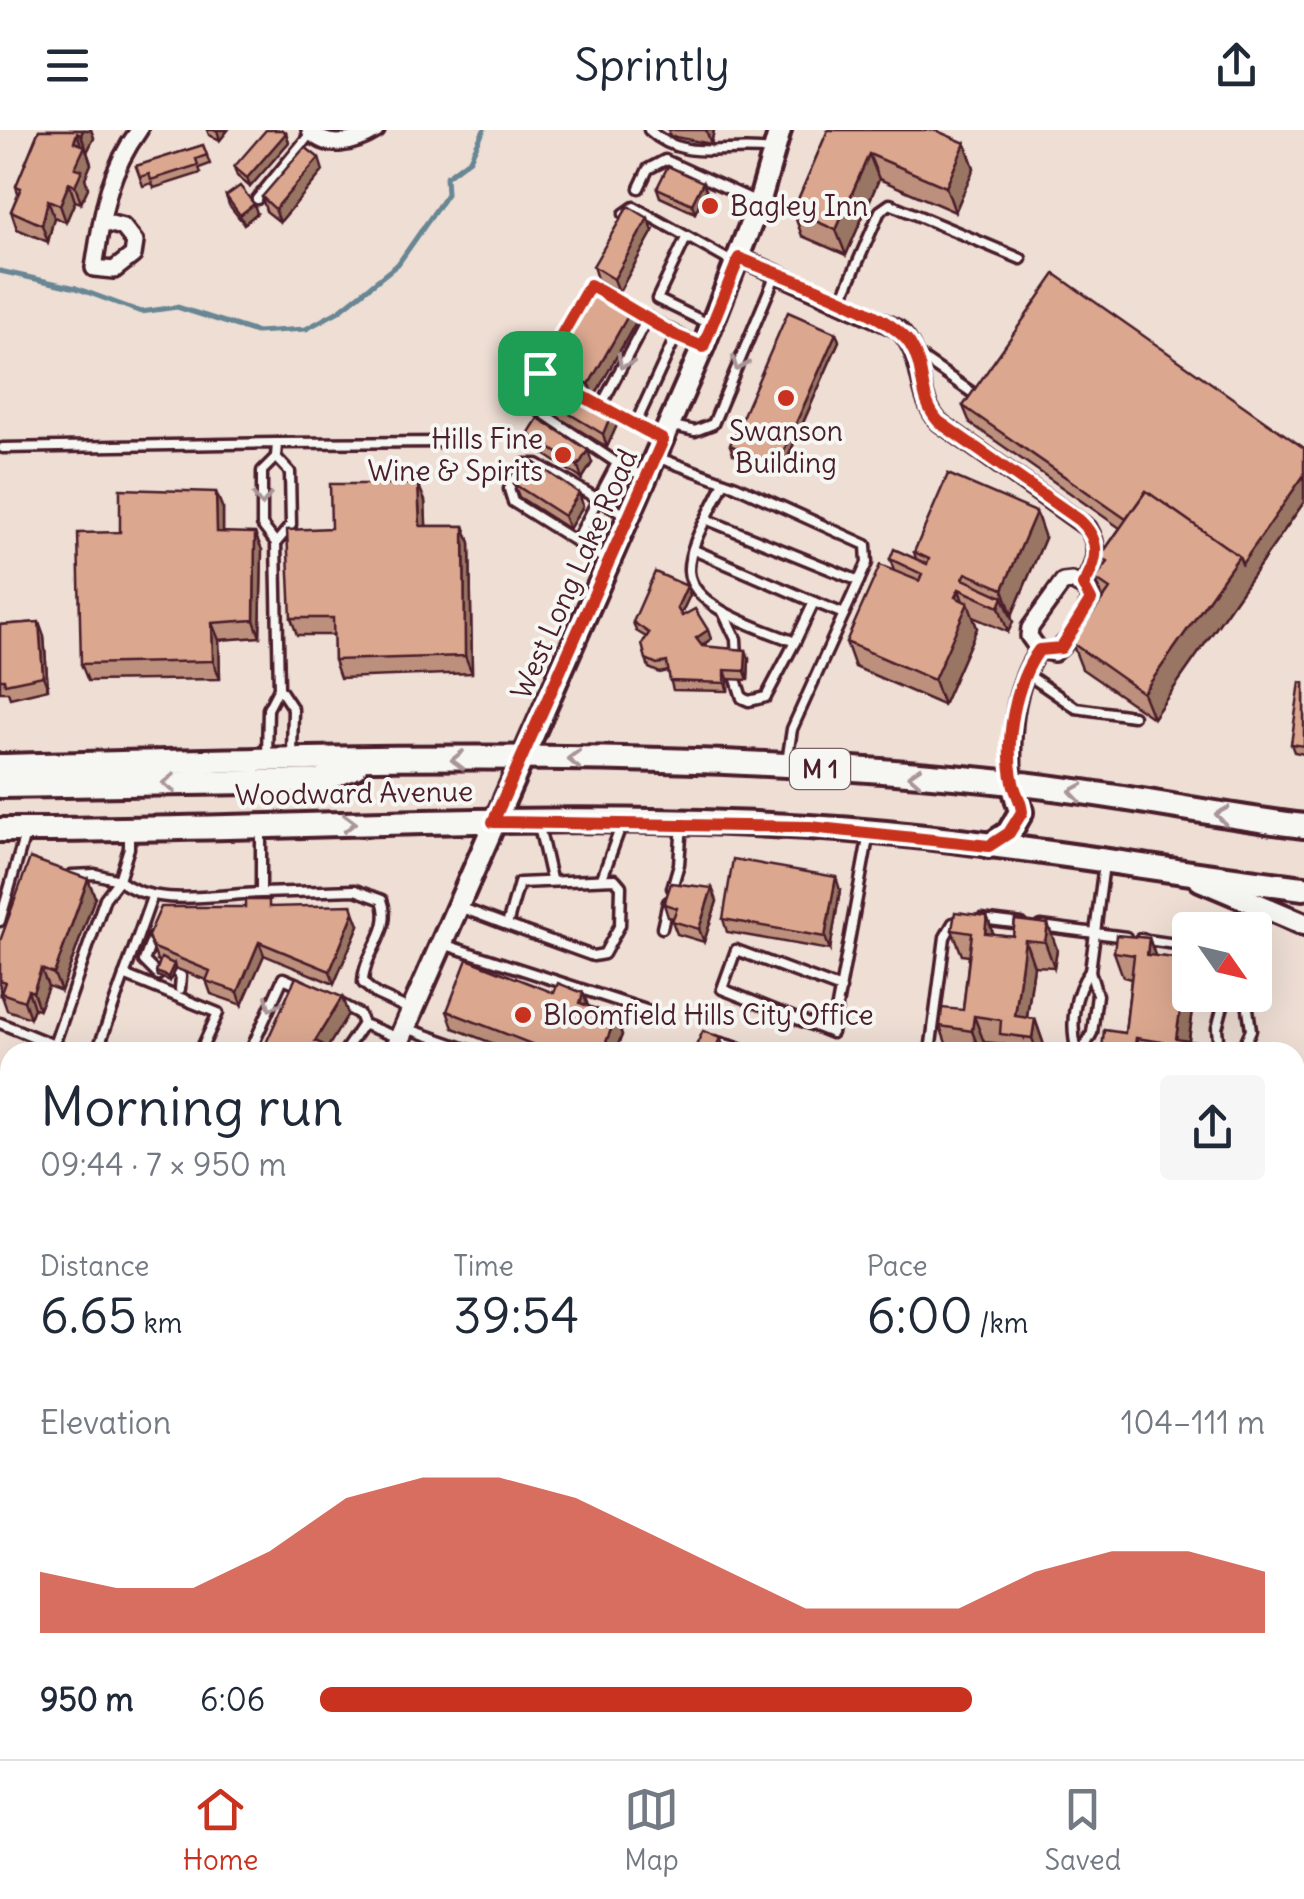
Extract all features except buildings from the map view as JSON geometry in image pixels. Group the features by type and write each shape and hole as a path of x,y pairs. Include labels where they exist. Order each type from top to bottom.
{"main road":[{"name":"West Long Lake Road","path":"403,1038 493,822 703,347 759,204 780,130"},
{"name":"Woodward Avenue","path":"0,766 521,760 786,767 1013,783 1304,826"},
{"path":"0,786 320,781 368,762"},
{"path":"989,846 1009,833 1022,812 1013,783"},
{"name":"Woodward Avenue","path":"0,830 493,822 810,827 1105,860 1304,888"},
{"path":"1184,874 1304,924"}],"street":[{"path":"103,222 111,174 139,130"},
{"path":"310,132 318,140 338,143 376,130"},
{"path":"738,261 892,324 916,353 928,410 1088,528 1096,560 1083,585"},
{"path":"1039,650 1028,636 1030,628 1063,582 1083,585"},
{"path":"1013,783 1023,672 1039,650 1061,648 1088,609 1091,600 1083,585"}],"lane":[{"path":"649,130 694,152 749,148 775,152"},
{"path":"257,199 310,132"},
{"path":"640,188 648,169 665,160 759,204"},
{"path":"840,301 880,210 890,204 1022,259"},
{"path":"620,222 634,207 686,238 738,261"},
{"path":"686,238 657,299 712,325"},
{"path":"849,247 862,252"},
{"path":"663,440 713,424 776,274"},
{"path":"619,301 676,336 703,347"},
{"path":"600,406 648,317"},
{"path":"635,425 676,336"},
{"path":"557,344 540,373 663,440 723,484 862,540 869,558 792,729 786,767"},
{"path":"916,353 984,402"},
{"path":"511,392 646,478"},
{"path":"3,448 452,442"},
{"path":"267,762 268,709 279,688 276,543 262,525 262,471 276,457 277,444"},
{"path":"276,457 290,472 291,524 276,543"},
{"path":"1012,474 1022,460"},
{"path":"576,542 617,463"},
{"path":"610,563 513,502 509,489 526,464 537,464 630,517"},
{"path":"723,484 694,550 689,566 692,582 705,600 723,612 796,642"},
{"path":"708,520 859,581"},
{"path":"694,550 844,614"},
{"path":"736,679 742,698 749,701 766,696 814,602"},
{"path":"723,612 736,640 737,658"},
{"path":"1023,672 1076,708 1133,716"},
{"path":"279,688 292,709 292,762"},
{"path":"538,822 551,879"},
{"path":"602,878 622,823"},
{"path":"261,824 261,893"},
{"path":"662,928 680,864 682,824"},
{"path":"55,1042 106,898 118,880 129,848 128,827"},
{"path":"0,921 21,860 26,830"},
{"path":"841,989 736,950 722,989 832,1033 841,989 868,833"},
{"path":"21,860 32,863"},
{"path":"1077,1042 1073,1030 1078,992 1090,971 1105,860"},
{"path":"61,873 118,880 132,892 152,897 355,890 382,900 386,925 363,972 363,982 376,994 403,1038"},
{"path":"458,906 593,956 604,954 620,926 621,886 614,879 602,878 520,883 508,924"},
{"path":"164,910 169,896"},
{"path":"101,1042 152,897"},
{"path":"931,1042 942,949 954,923 980,919 1172,944"},
{"path":"158,924 145,966 160,971"},
{"path":"442,943 649,1011"},
{"path":"1086,1042 1092,1033 1097,995 1090,971"},
{"path":"124,975 178,993 218,1013 205,1042"},
{"path":"172,976 178,993"},
{"path":"254,1042 283,978 317,992"},
{"path":"334,1000 359,1014 363,1024 403,1038"},
{"path":"1218,1042 1216,1028 1221,1012"},
{"path":"1246,1042 1252,1030 1249,1012"},
{"path":"0,1023 38,1042"},
{"path":"351,1042 363,1024"}],"waterway":[{"path":"0,271 76,288 141,312 177,307 256,332 306,329 339,311 398,264 447,194 446,177 470,159 484,130"}],"place":[{"name":"Bagley Inn","path":"710,206"},
{"name":"Swanson Building","path":"786,398"},
{"name":"Hills Fine Wine & Spirits","path":"563,455"},
{"name":"Bloomfield Hills City Office","path":"523,1015"}],"route":[{"path":"739,258 892,324 916,353 924,401 939,422 1079,520 1094,538 1096,560 1083,585 1091,600 1088,609 1061,648 1054,652 1039,650 1023,672 1012,754 1013,783 1022,812 1009,833 989,846 810,827 493,822 663,440 540,373 590,285 672,330 676,336 703,347 739,258"}]}
